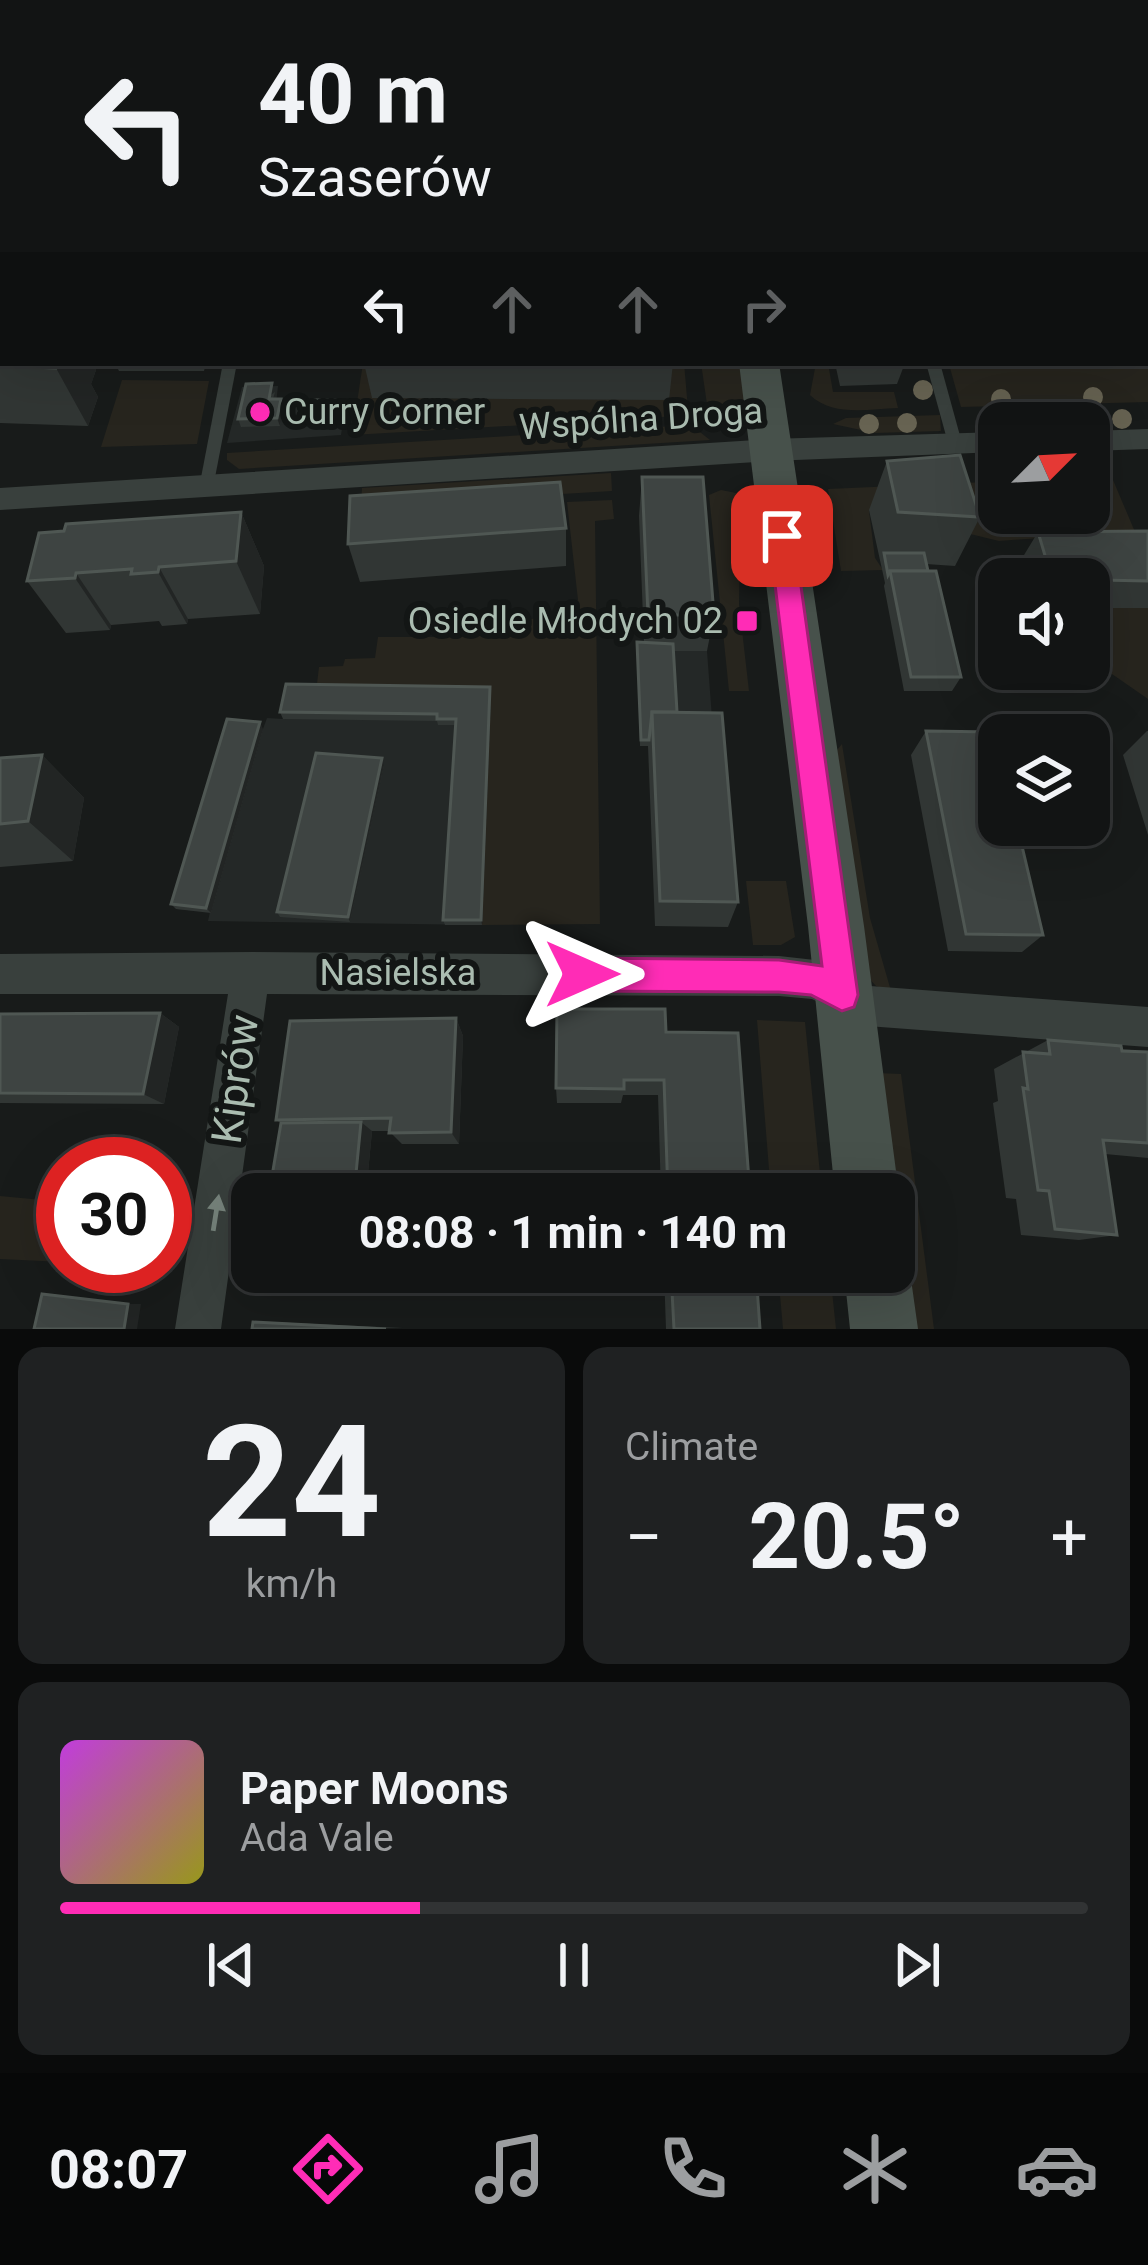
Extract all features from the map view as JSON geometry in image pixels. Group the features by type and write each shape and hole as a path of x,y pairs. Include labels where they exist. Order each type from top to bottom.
{"street":[{"path":"758,366 863,1173"},
{"path":"1110,440 1148,440"},
{"name":"Wspólna Droga","path":"0,499 770,450 978,442"},
{"name":"Kiprów","path":"198,1329 250,972"},
{"name":"Nasielska","path":"0,974 779,976 815,980 867,1006 1148,1027"},
{"path":"880,1293 884,1329"}],"lane":[{"path":"206,488 212,435 229,366"},
{"path":"934,366 955,443"}],"shaded area":[{"path":"363,366 377,366 372,398 669,399 668,366 684,366 688,409 679,416 352,435"},
{"path":"701,366 741,366 747,412 708,411"},
{"path":"815,366 829,366 833,392 894,392 898,408 851,410 829,406 810,395"},
{"path":"950,368 1148,368 1148,402 978,402 978,407 961,407"},
{"path":"122,380 209,381 197,444 101,447"},
{"path":"278,386 276,404 346,403 341,435 227,443 242,387"},
{"path":"940,415 941,431 875,433 833,424 846,418"},
{"path":"691,425 710,440 239,469 227,460 227,453"},
{"path":"611,473 612,491 361,506 362,488"},
{"path":"1110,480 1138,539 1061,537 1110,534"},
{"path":"978,482 978,534 1054,537 999,541 966,533 955,483"},
{"path":"941,484 869,511 875,558 883,570 841,571 828,489"},
{"path":"721,490 741,494 749,511 748,542 740,548 739,604 749,691 729,691 709,495"},
{"path":"612,500 614,519 595,521 600,924 482,925 491,694 316,692 319,667 343,666 345,659 375,658 378,637 432,637 565,613 578,600 567,502"},
{"path":"1110,608 1148,608 1148,699 1110,673"},
{"path":"645,651 707,651 714,745 640,746"},
{"path":"289,691 491,694 482,925 208,921 210,912 176,909 231,726 263,729 267,718 283,719"},
{"path":"842,744 870,918 891,991 876,986 867,976 837,750"},
{"path":"746,881 786,881 795,937 781,945 753,945"},
{"path":"757,1020 805,1022 820,1173 769,1173"},
{"path":"877,1073 901,1074 914,1173 891,1173"},
{"path":"915,1182 934,1329 913,1329 908,1293 915,1293"},
{"path":"0,1196 36,1199 36,1261 0,1259"},
{"path":"780,1293 832,1293 836,1329 783,1329"}],"building":[{"path":"272,383 269,399 281,399 277,418 238,419 246,384"},
{"path":"306,400 336,400 333,416 303,416"},
{"path":"960,455 978,517 898,512 887,461"},
{"path":"642,477 703,477 714,615 648,615"},
{"path":"560,482 566,528 348,544 350,496"},
{"path":"241,512 236,561 27,581 39,533 64,531 66,524"},
{"path":"1148,531 1148,581 1110,580 1110,558 1046,558 1039,534 1110,534"},
{"path":"884,553 924,553 928,571 890,571 888,575"},
{"path":"890,571 936,571 961,677 911,677"},
{"path":"637,642 673,644 677,712 652,712 649,740 641,740"},
{"path":"286,684 490,687 481,920 443,920 456,719 437,719 437,714 280,712"},
{"path":"652,712 722,713 738,902 660,901"},
{"path":"227,719 260,722 206,908 171,904"},
{"path":"926,731 978,732 978,846 1022,846 1043,935 966,934"},
{"path":"316,753 382,758 348,917 277,912"},
{"path":"42,755 28,821 0,824 0,758"},
{"path":"557,1009 665,1009 666,1032 738,1033 748,1173 667,1173 664,1080 624,1080 624,1089 556,1088"},
{"path":"160,1013 143,1094 0,1093 0,1014"},
{"path":"456,1018 451,1132 389,1133 391,1118 276,1120 290,1021"},
{"path":"1048,1040 1148,1052 1148,1143 1103,1140 1117,1235 1055,1229 1049,1191 1038,1190 1023,1088 1028,1089 1023,1052 1050,1054"},
{"path":"361,1122 356,1173 273,1173 281,1123"},
{"path":"672,1293 757,1293 760,1329 674,1329"},
{"path":"42,1294 128,1304 124,1329 34,1329"},
{"path":"253,1322 386,1329 252,1329"}],"place":[{"name":"Curry Corner","path":"260,412"},
{"name":"Osiedle Młodych 02","path":"747,621"}],"route":[{"path":"582,974 779,976 815,980 842,995 782,536"}]}
